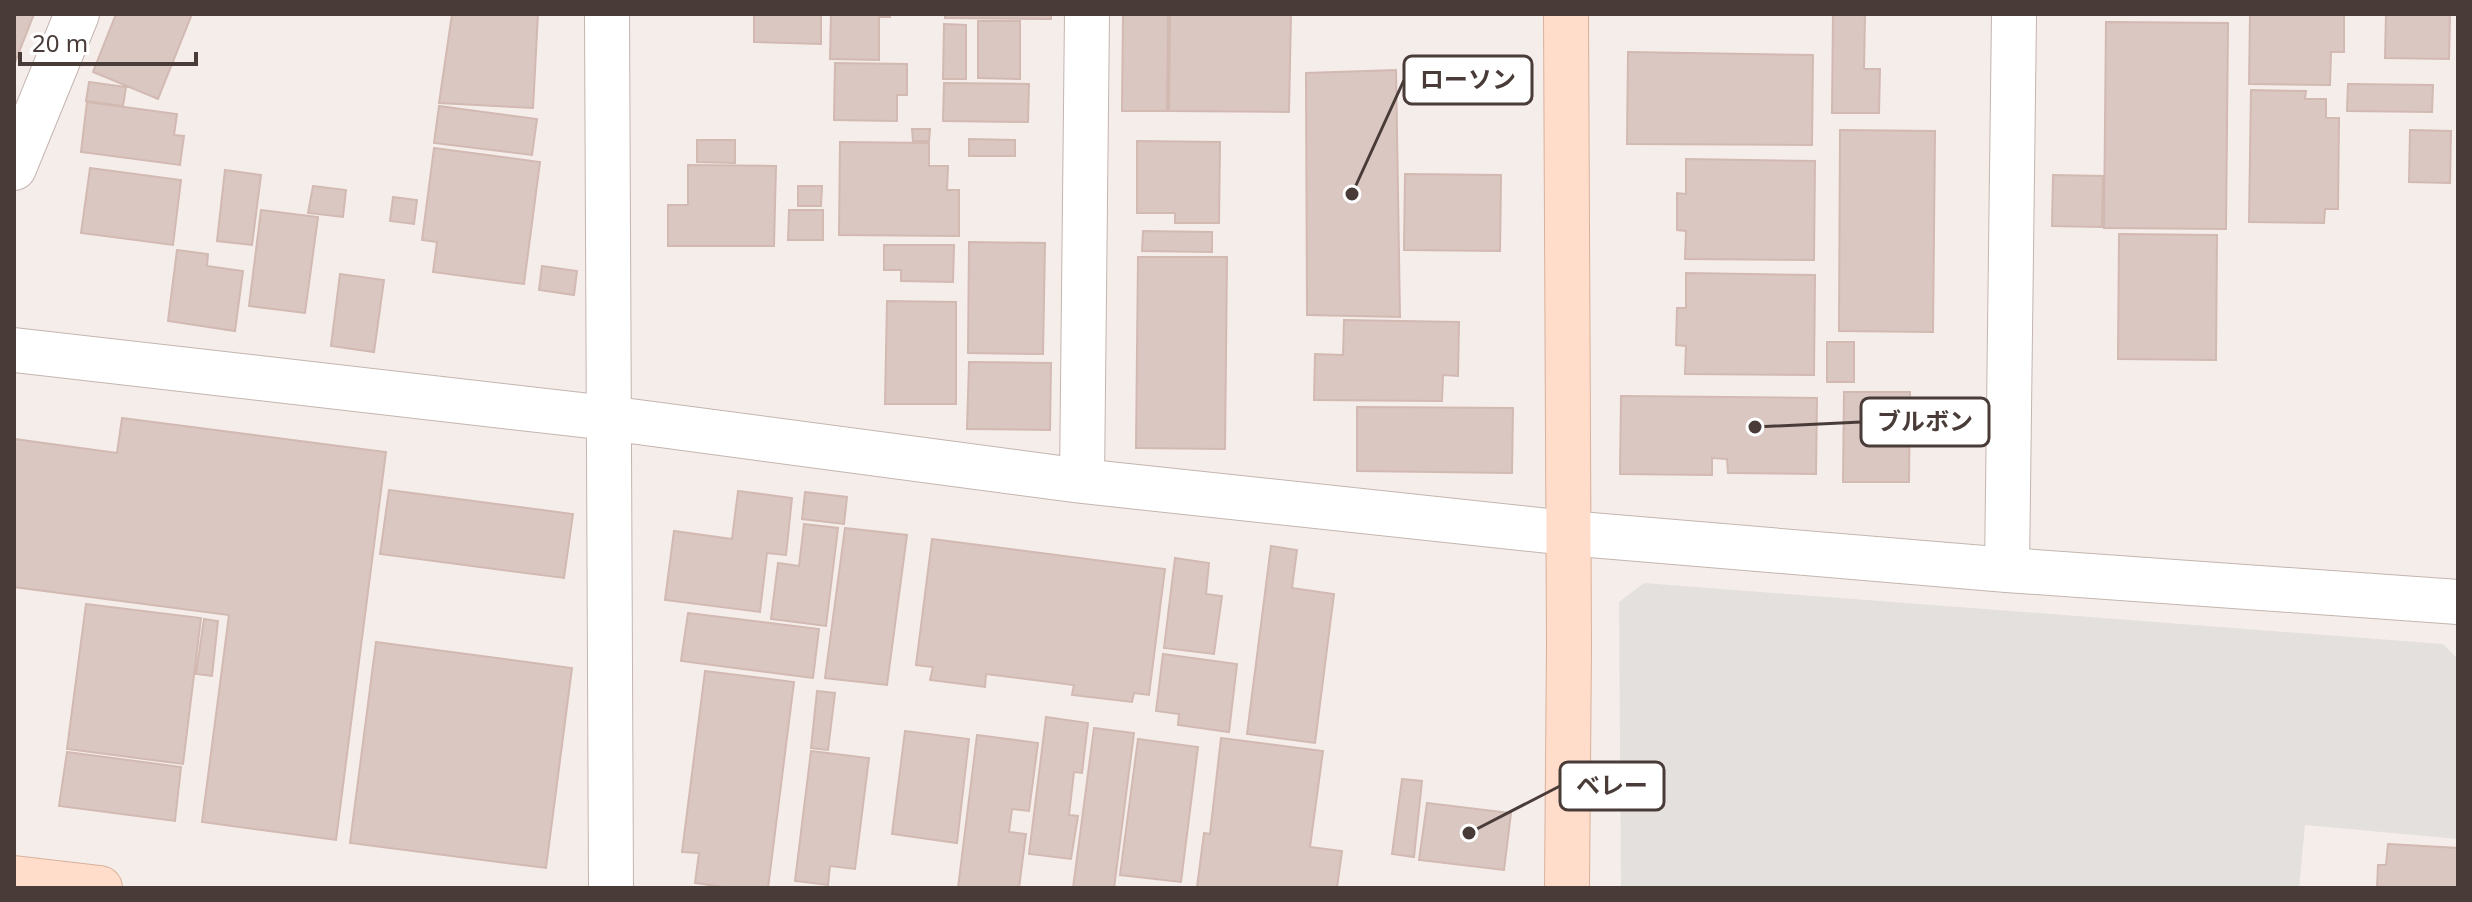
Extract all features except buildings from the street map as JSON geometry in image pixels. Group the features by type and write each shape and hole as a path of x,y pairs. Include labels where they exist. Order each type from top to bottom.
{"street":[{"path":"14,168 77,14"},
{"path":"607,14 611,888"},
{"path":"1082,481 1087,14"},
{"path":"1566,14 1567,888"},
{"path":"2007,570 2014,14"},
{"path":"14,350 608,418 1082,481 1567,533 2007,570 2458,602"},
{"path":"14,878 100,888"}],"shaded area":[{"path":"1644,583 2443,644 2458,659 2458,839 2305,825 2299,888 1621,888 1619,602"}],"place":[{"name":"ローソン","path":"1352,194"},
{"name":"ブルボン","path":"1755,427"},
{"name":"ベレー","path":"1469,833"}]}
